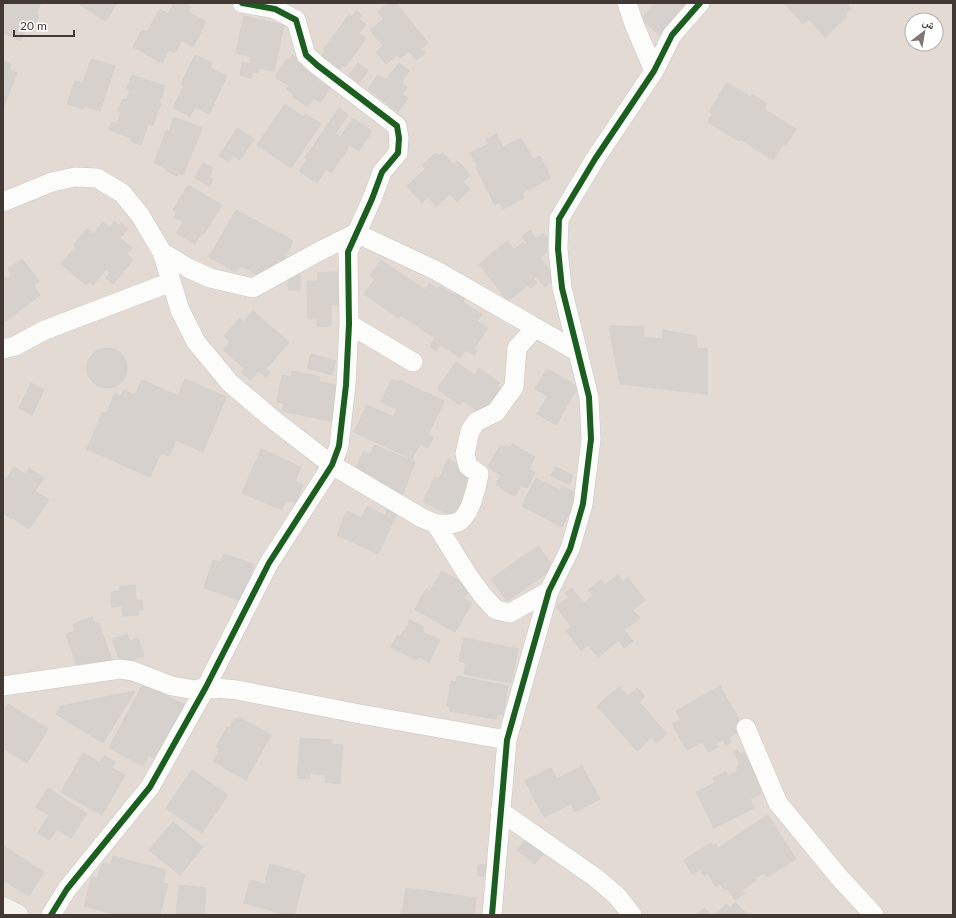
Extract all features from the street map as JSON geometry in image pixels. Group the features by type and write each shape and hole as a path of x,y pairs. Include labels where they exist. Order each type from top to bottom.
{"main road":[{"path":"3,908 17,915"}],"street":[{"path":"51,915 67,889 150,786 206,687 269,563 332,465 339,446 346,385 349,324 348,252 372,199 382,172 398,152 399,138 397,126 306,55 296,20 275,9 242,3"},
{"path":"627,3 634,24 654,71"},
{"path":"492,915 507,740 549,591 570,549 583,504 591,439 589,397 562,288 558,249 559,219 595,159 654,71 672,35 700,3"},
{"path":"3,202 52,182 75,177 98,178 122,193 140,215 162,252 180,310 196,342 230,383 275,421 332,465 422,518 436,524 448,524 460,521 469,509 479,474 468,466 464,454 470,431 476,422 496,412 514,387 517,348 535,328"},
{"path":"162,252 188,268 210,278 253,288 356,233"},
{"path":"356,233 437,271 578,352"},
{"path":"3,349 19,344 45,330 171,282"},
{"path":"349,324 413,362"},
{"path":"436,524 467,574 483,596 496,610 510,613 549,591"},
{"path":"3,686 120,669 133,671 172,686 195,690 206,687 237,690 507,740"},
{"path":"746,728 778,803 839,877 874,915"},
{"path":"500,811 596,878 617,896 632,915"}],"shaded area":[{"path":"3,3 953,3 953,915 3,915"}],"building":[{"path":"3,3 41,3 36,14 39,15 33,30 27,27 21,41 3,33"},
{"path":"82,3 117,3 106,21 80,5"},
{"path":"174,3 183,3 191,7 188,12 206,22 193,47 182,40 174,53 169,50 162,63 133,47 142,30 147,32 160,9 168,14"},
{"path":"388,3 396,3 428,43 421,49 425,53 416,60 409,51 400,58 397,55 386,64 376,52 383,46 370,30 384,19 378,12"},
{"path":"655,3 688,3 660,35 641,19"},
{"path":"784,3 846,3 851,9 845,14 847,17 825,37 809,19 803,24"},
{"path":"356,11 362,15 359,19 366,24 359,33 366,38 345,67 342,65 340,69 322,56 325,51 323,50 349,15 352,17"},
{"path":"244,16 284,25 274,71 259,68 258,73 253,72 251,78 240,75 242,62 250,64 251,57 236,53"},
{"path":"195,55 212,63 210,68 227,76 209,114 195,107 190,116 173,108 184,86 181,84"},
{"path":"292,55 303,62 301,66 318,78 317,80 330,88 321,102 314,98 308,107 292,96 294,94 286,89 289,86 275,77 287,59 289,60"},
{"path":"91,59 115,66 100,111 84,106 83,109 67,104 75,81 83,83"},
{"path":"4,61 11,64 9,70 17,73 3,108"},
{"path":"358,63 368,70 359,83 349,75"},
{"path":"399,63 409,71 401,83 407,87 402,94 408,98 398,112 368,89 378,75 386,80"},
{"path":"132,75 165,86 153,125 148,123 141,145 130,141 131,138 109,130 112,122 117,124 121,112 118,111 123,99 126,101 130,90 127,89"},
{"path":"727,83 750,97 752,94 767,104 764,109 796,129 786,145 784,143 773,160 740,139 739,141 708,122 712,114 709,112"},
{"path":"285,104 303,117 306,114 321,124 291,168 257,145"},
{"path":"339,108 348,115 335,134 340,137 353,118 372,131 359,151 350,145 331,173 326,169 317,183 299,171 307,160 305,158"},
{"path":"174,117 202,128 183,175 178,173 177,176 154,163 167,130 169,131"},
{"path":"237,128 254,139 240,160 233,155 229,162 219,156"},
{"path":"496,134 503,147 521,138 533,160 540,156 551,178 522,193 524,198 503,209 500,202 495,205 470,153 489,144 486,139"},
{"path":"436,153 439,156 443,153 454,165 458,161 470,175 463,182 470,189 457,202 450,194 436,206 428,197 422,203 407,186 425,169 422,165"},
{"path":"203,163 213,168 209,177 213,179 210,186 195,178"},
{"path":"188,185 222,205 204,234 202,233 195,244 177,233 183,222 174,217 177,213 173,210"},
{"path":"236,210 293,241 283,263 260,276 241,266 236,272 209,257"},
{"path":"103,222 109,228 114,222 119,225 121,223 128,229 120,238 132,248 127,254 133,260 113,284 106,278 110,272 106,269 93,285 89,282 86,285 61,264 76,246 74,244 87,229 93,234"},
{"path":"530,230 536,239 543,233 554,246 540,258 556,278 545,287 536,277 534,279 537,283 531,288 528,285 508,301 479,264 507,241 514,250 523,242 525,245 527,243 522,237"},
{"path":"22,259 39,281 33,285 40,295 3,323 3,275 6,279 12,275 8,269"},
{"path":"381,260 425,290 429,283 437,289 440,286 453,295 455,292 465,298 463,302 482,315 477,321 488,328 474,349 477,351 474,355 466,350 460,358 441,345 436,351 430,346 435,338 401,315 399,318 364,294 375,279 370,276"},
{"path":"338,272 339,278 346,279 345,304 331,305 331,326 317,327 317,319 308,319 307,281 318,281 318,273"},
{"path":"288,274 300,274 300,290 288,290"},
{"path":"253,311 289,342 266,369 270,372 266,377 259,371 251,380 242,373 245,369 223,350 230,342 224,336 240,318 244,322"},
{"path":"609,326 644,327 643,337 663,339 662,330 696,336 697,349 707,348 707,394 620,384"},
{"path":"111,348 118,351 124,357 127,368 126,376 118,385 111,388 103,388 96,385 88,376 87,364 90,357 99,349"},
{"path":"311,354 336,361 332,375 307,368"},
{"path":"456,362 474,375 479,368 500,383 497,386 504,391 484,416 463,401 460,405 437,389"},
{"path":"547,369 578,387 556,425 537,414 548,396 535,389"},
{"path":"292,371 320,377 319,382 342,386 335,422 282,411 284,403 277,402 282,375 291,377"},
{"path":"185,379 226,397 203,452 176,440 169,456 161,453 150,477 87,449 103,412 106,414 115,393 121,396 123,390 135,395 142,380 178,396"},
{"path":"392,379 398,382 399,380 444,401 428,435 433,437 428,448 420,444 412,459 354,432 367,405 393,417 397,409 381,402"},
{"path":"31,383 44,390 32,415 19,408"},
{"path":"512,444 535,457 529,469 535,473 527,488 521,485 515,496 496,485 501,475 488,467 500,445 505,448 506,445 510,448"},
{"path":"374,445 415,462 403,494 354,474 363,452 370,455"},
{"path":"261,449 301,467 295,481 303,485 296,502 285,501 282,510 242,493"},
{"path":"448,459 476,475 454,517 423,502 435,477 439,479"},
{"path":"14,467 25,474 29,468 44,478 35,491 49,500 29,529 3,513 3,478 6,479"},
{"path":"555,467 573,475 569,484 551,476"},
{"path":"536,478 560,490 562,486 579,495 562,527 522,506"},
{"path":"367,507 385,515 388,508 397,513 378,554 337,535 347,511 361,518"},
{"path":"538,546 554,568 507,601 491,579"},
{"path":"224,554 254,564 243,601 204,588 213,560 221,562"},
{"path":"442,571 471,587 464,599 472,603 455,632 415,609 426,589 430,591"},
{"path":"618,575 623,582 628,578 645,600 633,610 640,618 624,630 633,641 624,648 619,640 598,657 588,645 581,650 566,631 572,627 556,607 569,597 565,593 572,588 584,603 593,596 588,590 601,580 605,585"},
{"path":"135,585 136,600 142,600 143,610 138,610 138,615 123,616 122,606 112,607 111,592 120,591 120,586"},
{"path":"92,617 95,624 99,623 112,661 79,672 66,634 75,631 73,624"},
{"path":"410,620 424,627 422,632 440,640 429,662 418,657 417,660 391,647 397,635 400,637 403,631 404,632"},
{"path":"127,634 130,641 138,638 144,656 121,664 112,639"},
{"path":"464,638 518,649 511,683 464,674 466,663 459,661"},
{"path":"457,676 508,686 503,715 497,714 496,719 450,711 450,707 447,706 451,681 456,682"},
{"path":"143,684 191,708 159,761 148,755 143,766 109,748"},
{"path":"620,686 628,696 637,688 645,696 639,702 667,734 656,743 652,737 637,751 597,706"},
{"path":"720,686 744,729 728,738 731,742 726,745 723,740 716,744 718,747 708,752 702,742 687,750 672,724 681,719 676,711"},
{"path":"135,691 103,743 56,714 61,706"},
{"path":"8,704 48,729 27,763 3,748 3,712"},
{"path":"239,717 271,735 246,780 213,761 220,749 216,747 227,727 229,728 235,718 238,720"},
{"path":"300,738 332,740 332,744 343,745 340,784 325,782 325,775 310,773 310,779 297,778"},
{"path":"738,750 740,754 744,752 764,792 750,799 754,808 714,828 696,792 715,783 713,778 726,772 728,776 738,771 736,767 740,765 734,752"},
{"path":"83,753 100,763 104,756 115,762 112,768 125,775 102,815 61,792"},
{"path":"582,766 600,799 575,812 571,804 544,817 525,781 551,768 557,779"},
{"path":"192,770 228,795 202,833 166,808"},
{"path":"48,788 87,814 71,838 57,829 49,840 38,833 49,815 36,807"},
{"path":"768,815 796,859 767,877 765,873 755,878 757,880 742,890 744,894 735,900 727,888 724,890 720,884 716,887 708,874 704,876 700,870 692,874 684,860 711,843 713,846 716,844 718,848"},
{"path":"173,822 203,847 180,875 149,850"},
{"path":"527,839 545,852 535,864 517,850"},
{"path":"3,846 44,872 29,896 3,880"},
{"path":"113,856 166,870 163,883 168,884 160,915 118,915 84,906 92,877 98,878 102,863 111,865"},
{"path":"270,864 305,874 294,915 287,915 244,903 250,880 265,884"},
{"path":"478,865 487,865 486,876 478,876"},
{"path":"179,885 206,888 204,915 176,915"},
{"path":"406,888 476,898 474,915 402,915"},
{"path":"735,902 748,915 715,915 726,904 730,908"},
{"path":"704,908 711,915 696,915"}],"cycle path":[{"path":"51,915 67,889 150,787 206,687 269,563 332,465 339,446 346,385 349,324 348,252 372,199 382,172 398,153 399,138 397,126 306,55 296,20 275,9 242,3"},
{"path":"492,915 507,740 549,591 570,549 583,504 591,439 589,397 562,288 558,249 559,219 595,159 654,71 672,35 700,3"}]}
